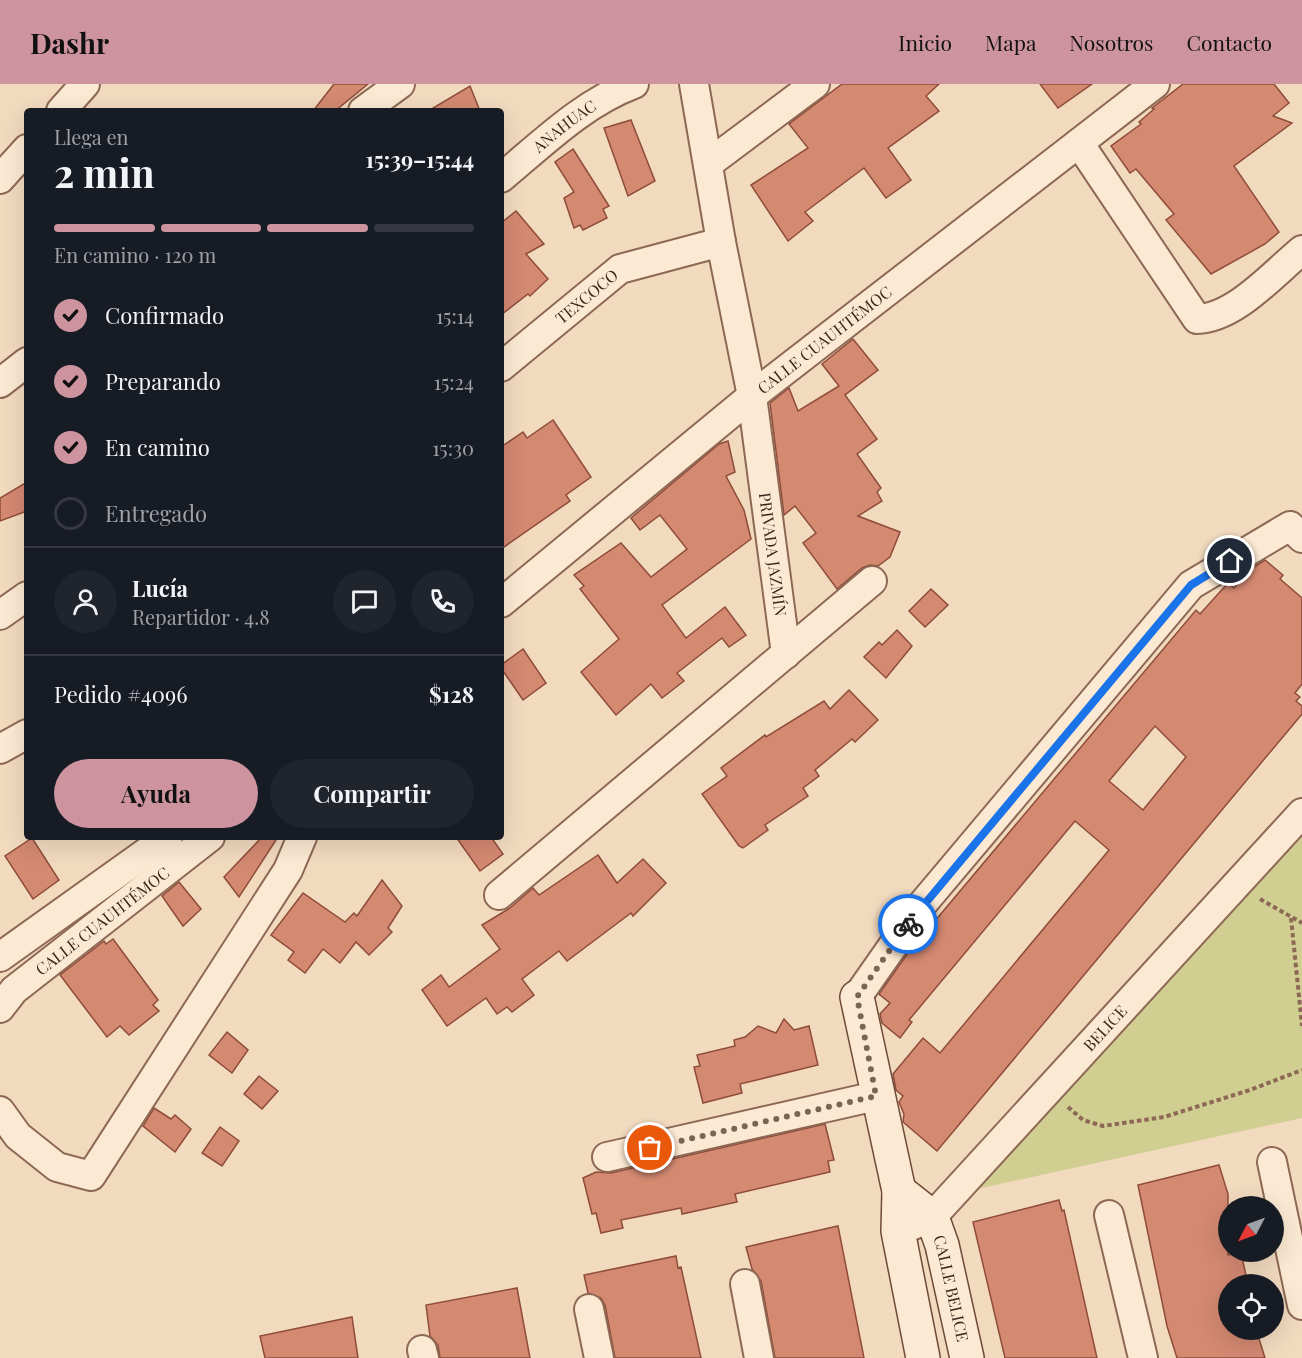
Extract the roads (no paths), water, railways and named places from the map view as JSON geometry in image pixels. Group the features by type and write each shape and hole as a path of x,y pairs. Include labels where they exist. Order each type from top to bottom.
{"street":[{"path":"64,108 85,84"},
{"path":"367,108 400,84"},
{"name":"ANAHUAC","path":"504,176 571,120 621,89 634,84"},
{"name":"PRIVADA JAZMÍN","path":"694,84 721,242 752,396 786,654"},
{"path":"708,164 815,84"},
{"name":"CALLE CUAUHTÉMOC","path":"504,601 752,396 1155,84"},
{"path":"1079,143 1197,319 1213,318 1228,312 1302,250"},
{"path":"0,179 24,152"},
{"name":"TEXCOCO","path":"504,365 620,269 721,242"},
{"path":"0,383 24,364"},
{"path":"923,1358 898,1231 899,1191 876,1096 857,997 920,907 1191,585 1290,526 1302,538"},
{"path":"499,895 872,581"},
{"path":"0,615 24,598"},
{"path":"0,749 24,736"},
{"name":"BELICE","path":"898,1231 932,1217 1302,813"},
{"path":"0,957 164,840"},
{"name":"CALLE CUAUHTÉMOC","path":"0,1008 14,990 206,840"},
{"path":"0,1111 18,1136 57,1167 91,1176 288,870 301,840"},
{"path":"607,1157 876,1096"},
{"path":"1272,1161 1302,1305"},
{"path":"899,1191 932,1217"},
{"path":"1109,1215 1143,1358"},
{"name":"CALLE BELICE","path":"932,1217 942,1245 967,1358"},
{"path":"745,1284 759,1358"},
{"path":"589,1309 599,1358"}]}
